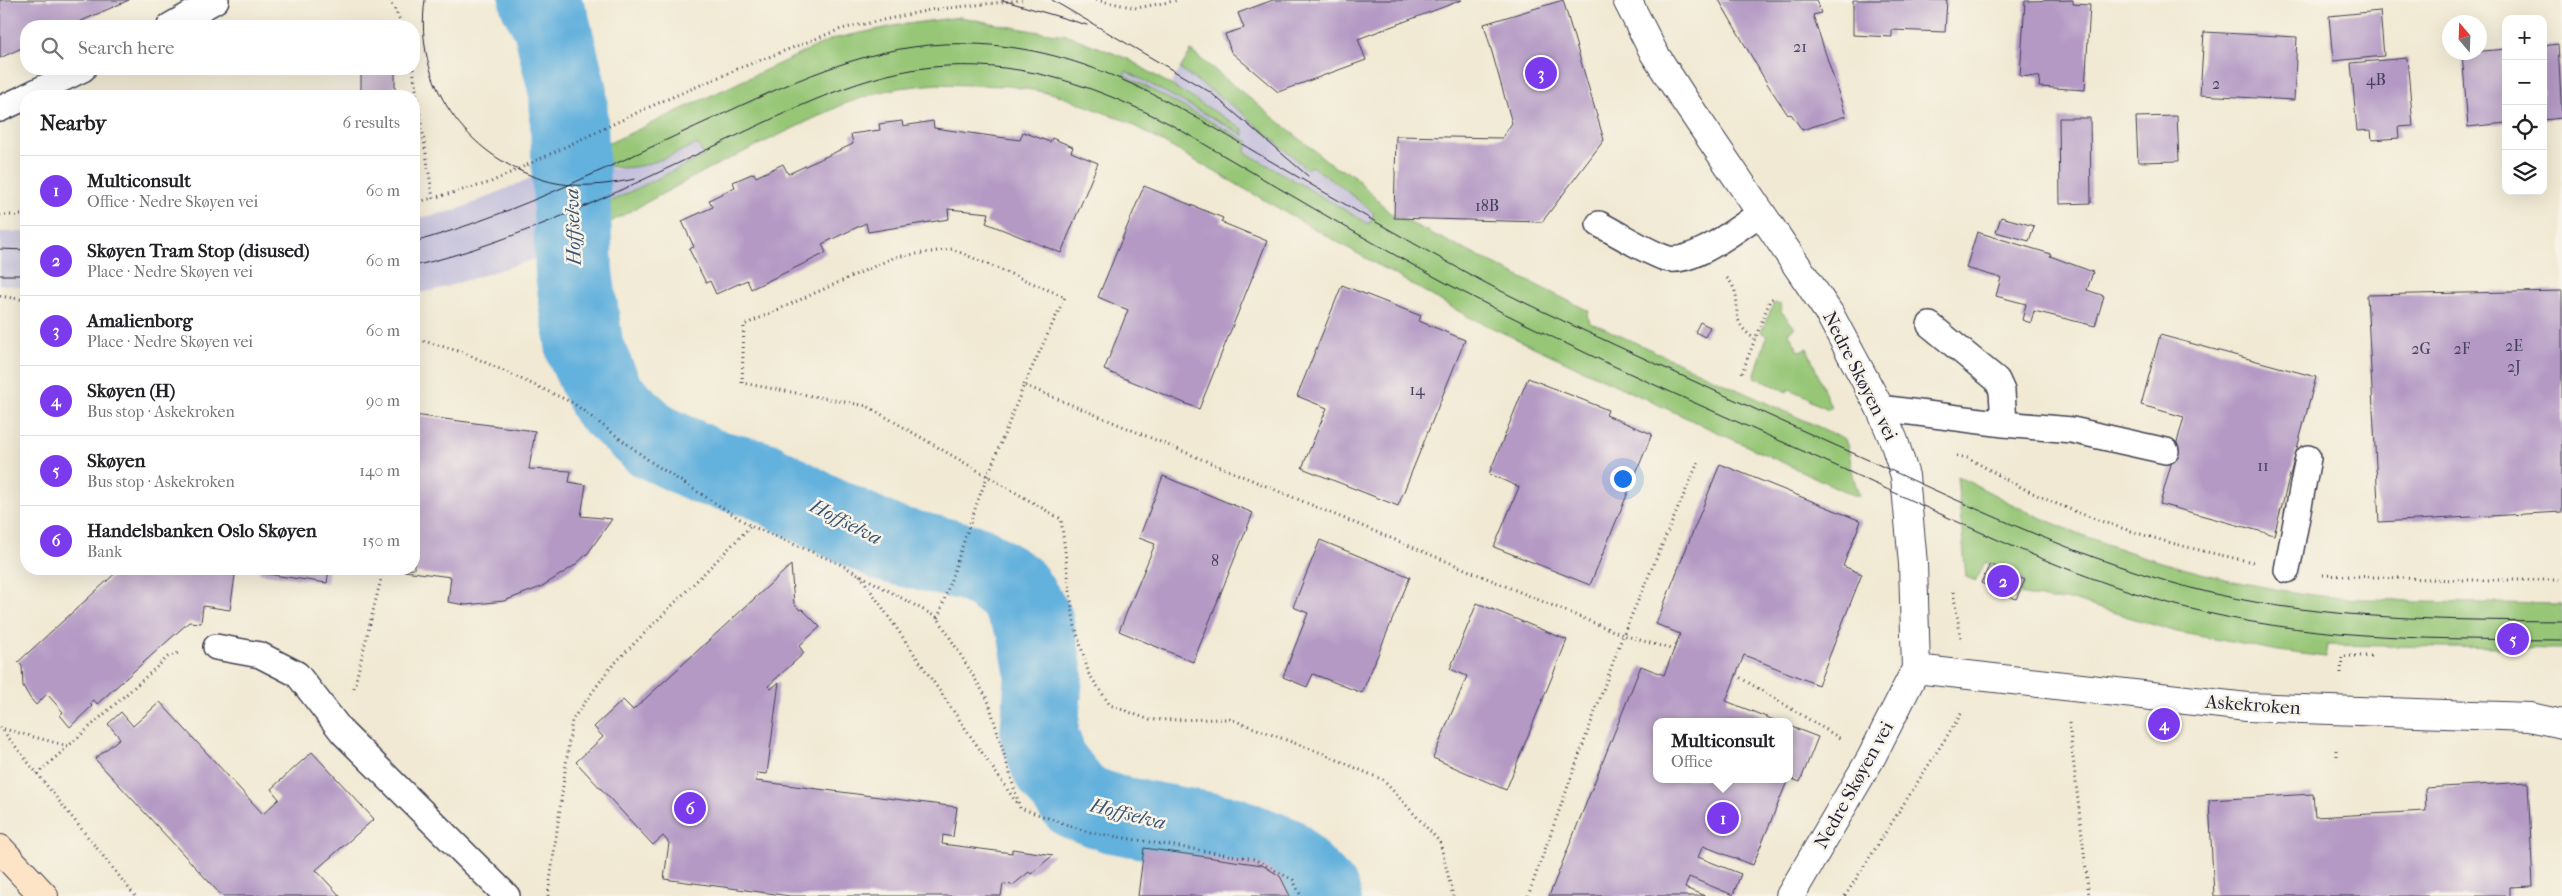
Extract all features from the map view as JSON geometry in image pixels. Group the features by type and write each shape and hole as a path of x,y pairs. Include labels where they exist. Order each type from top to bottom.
{"street":[{"name":"Nedre Skøyen vei","path":"1627,0 1654,53 1829,313 1880,408 1905,476 1913,564 1916,669 1871,758 1790,896"},
{"name":"Askekroken","path":"1916,669 1968,673 2065,686 2247,706 2530,718 2562,724"},
{"path":"0,849 44,896"}],"lane":[{"path":"181,20 216,0"},
{"path":"39,90 70,75"},
{"path":"0,109 20,99"},
{"path":"1599,224 1666,258 1682,259 1699,252 1761,213"},
{"path":"1930,325 1997,380 2002,391 2004,424"},
{"path":"1880,408 2004,424 2072,430 2166,452"},
{"path":"2287,570 2308,458"},
{"path":"216,647 260,655 297,674 343,733 507,896"}],"path":[{"path":"390,0 400,20"},
{"path":"420,202 489,183 647,108 740,68 841,29 930,10 1022,0"},
{"path":"1096,0 1137,8 1179,0"},
{"path":"414,75 416,90"},
{"path":"420,114 433,199"},
{"path":"0,215 20,216"},
{"path":"938,618 978,500 988,477 1024,385 1065,297 952,249 895,257 744,326 742,383 867,406 988,477 1061,519 1074,623 1088,674 1110,705 1150,720 1230,720 1324,754 1383,780 1440,842 1453,896"},
{"path":"1699,252 1734,286 1738,323 1745,332 1755,339"},
{"path":"1742,373 1770,300 1804,276"},
{"path":"0,296 20,299"},
{"path":"420,340 465,352 572,403 652,462 751,526 838,563 938,618 988,700 1020,808"},
{"path":"1024,385 1623,635 1674,650"},
{"path":"1950,455 1968,458 2038,496 2142,535 2208,553 2287,570 2349,576 2562,580"},
{"path":"1528,896 1623,635 1699,460"},
{"path":"548,896 572,720 610,668 751,526"},
{"path":"859,575 1020,808 1088,832 1254,859 1293,880 1301,896"},
{"path":"343,733 380,579"},
{"path":"37,774 168,657 189,649 216,647"},
{"path":"1846,896 1963,710 1968,673"},
{"path":"1736,675 1871,758"},
{"path":"2065,686 2088,896"},
{"path":"1,727 68,746"},
{"path":"1,727 135,896"}],"shaded area":[{"path":"1180,69 1240,111 1307,169 1310,166 1357,198 1374,213 1369,225 1245,151 1249,143 1124,74 1126,71 1244,135 1243,129 1171,85"},
{"path":"697,144 704,156 580,216 586,227 560,239 553,253 439,289 420,293 420,218 457,210 573,160 576,165 587,162 616,169 640,165"},
{"path":"0,232 20,232 20,287 0,284"}],"green space":[{"path":"960,17 1033,31 1067,35 1128,59 1243,129 1244,135 1126,71 1124,75 1249,142 1245,152 1369,224 1374,213 1338,184 1311,166 1307,169 1240,111 1180,69 1191,51 1336,168 1351,173 1390,213 1589,311 1587,316 1591,324 1597,325 1845,439 1859,494 1857,497 1467,316 1126,121 1055,94 1009,86 937,84 898,88 873,94 844,104 710,168 590,233 580,216 704,156 697,144 663,159 626,168 603,164 591,169 587,162 575,165 573,160 832,39 899,25"},
{"path":"1774,303 1781,305 1781,311 1795,328 1788,332 1799,351 1807,348 1831,407 1829,409 1789,389 1787,392 1754,377 1767,336 1761,332"},
{"path":"1957,476 2052,523 2102,542 2178,567 2244,583 2342,598 2414,602 2562,604 2562,649 2327,645 2325,657 2279,651 2177,632 2073,600 2050,600 2020,594 2025,580 1985,562 1976,581 1966,577"}],"building":[{"path":"0,0 129,0 84,20 20,20 20,49 0,58"},
{"path":"1273,0 1462,0 1358,39 1366,60 1278,92 1231,52 1225,34 1244,28 1238,13"},
{"path":"1563,0 1604,140 1542,222 1394,218 1396,136 1502,138 1512,123 1484,24"},
{"path":"1719,0 1816,0 1821,13 1813,15 1846,116 1802,130 1791,114 1788,115 1768,85"},
{"path":"1853,0 1947,0 1945,32 1892,30 1892,37 1853,35"},
{"path":"2073,0 2073,4 2090,5 2085,90 2039,87 2040,77 2020,76 2025,1"},
{"path":"2380,11 2384,56 2333,61 2329,16"},
{"path":"2204,32 2297,37 2294,100 2200,95"},
{"path":"2558,44 2562,118 2547,120 2547,60 2547,45"},
{"path":"2502,49 2502,123 2468,127 2463,60 2487,60 2487,51"},
{"path":"2407,58 2413,126 2398,127 2399,138 2372,140 2371,130 2357,131 2351,63"},
{"path":"361,75 395,75 395,90 361,90"},
{"path":"2177,116 2179,161 2138,162 2136,117"},
{"path":"2059,118 2090,118 2091,203 2060,204"},
{"path":"902,121 903,126 933,121 934,128 1020,140 1023,132 1050,142 1052,138 1073,147 1071,152 1098,163 1061,253 986,223 989,213 948,209 949,219 868,232 866,223 822,244 826,253 751,289 747,280 716,294 710,281 706,283 689,249 694,247 682,221 713,207 709,200 735,187 733,182 754,173 756,177 783,164 788,174 853,144 851,134 880,130 879,124"},
{"path":"1144,186 1223,218 1221,222 1267,241 1199,409 1104,370 1128,310 1098,297"},
{"path":"2001,217 2034,226 2029,241 1996,232"},
{"path":"1977,232 2051,254 2050,256 2093,272 2087,290 2104,296 2095,326 2034,311 2031,323 2022,320 2026,304 1996,296 2001,278 1966,268"},
{"path":"1342,285 1421,316 1419,321 1465,340 1398,506 1302,468 1327,408 1297,396"},
{"path":"2562,291 2562,512 2379,522 2367,295"},
{"path":"1700,322 1710,327 1705,337 1695,332"},
{"path":"2160,335 2316,377 2274,535 2160,504 2184,417 2141,405"},
{"path":"1528,378 1608,410 1606,415 1652,434 1590,585 1494,547 1519,487 1489,474"},
{"path":"420,416 535,431 529,469 571,471 569,482 586,485 581,516 612,519 588,553 574,566 541,587 504,601 466,605 448,602 451,577 420,573"},
{"path":"1720,464 1861,521 1843,566 1862,574 1818,685 1744,655 1726,701 1769,718 1653,718 1653,783 1786,783 1753,865 1703,846 1698,857 1741,874 1733,895 1689,877 1685,888 1705,896 1549,896 1641,666 1664,675 1680,634 1656,624"},
{"path":"1163,476 1253,513 1193,662 1119,631 1155,544 1139,538"},
{"path":"1320,540 1410,577 1362,693 1313,674 1307,687 1283,677 1308,613 1293,607"},
{"path":"1990,564 2025,580 2016,599 1981,583"},
{"path":"791,565 794,604 800,610 802,609 820,627 799,646 804,653 768,686 771,689 779,682 767,774 757,773 756,781 957,807 953,837 943,835 942,844 1012,853 1012,849 1053,855 1031,874 1029,872 1013,885 1003,884 1001,896 790,896 664,879 669,843 663,836 653,845 576,762 603,737 594,727 623,700 633,710"},
{"path":"113,575 235,575 230,610 203,606 201,623 189,622 97,704 94,700 90,704 92,706 70,727 60,715 63,712 47,694 36,705 30,698 23,686 22,666 18,662"},
{"path":"273,575 328,575 327,583"},
{"path":"1477,603 1567,640 1506,790 1433,758 1467,676 1450,669"},
{"path":"160,702 263,814 279,799 271,789 312,752 374,819 316,870 340,896 222,896 95,759 120,738 108,724 121,712 133,726"},
{"path":"1793,728 1818,737 1800,782 1793,779"},
{"path":"2528,782 2533,886 2510,887 2510,896 2214,896 2209,800 2313,794 2315,817 2426,811 2425,788"},
{"path":"1144,848 1262,865 1280,876 1290,896 1138,896"}],"waterway":[{"name":"Hoffselva","path":"538,0 551,23 568,92 574,273 585,350 607,399 651,440 708,467 761,480 811,507 889,544 975,564 1012,588 1035,623 1044,675 1039,735 1050,765 1077,801 1113,814 1230,835 1282,855 1322,896"}],"tram line":[{"path":"425,0 423,31 428,60 437,87 451,112 469,134 491,153 516,169 555,183 590,185 635,179"},
{"path":"1002,0 1087,25"},
{"path":"1052,0 1210,92 1308,176"},
{"path":"420,240 491,217 529,202 769,93 854,60 883,52 944,44 990,45 1034,51 1075,62 1114,76 1152,94 1418,246 1541,311 1930,488 2023,529 2118,566 2215,594 2301,609 2344,614 2431,619 2562,621"},
{"path":"420,264 493,242 571,212 802,105 858,83 916,69 946,66 1006,68 1034,73 1089,88 1143,111 1170,124 1386,250 1459,290 1554,338 1977,531 2114,586 2160,601 2208,613 2296,628 2384,636 2562,640"},
{"path":"0,249 20,250"},
{"path":"0,275 20,275"}],"place":[{"name":"Amalienborg","path":"1541,73"},
{"name":"Skøyen Tram Stop (disused)","path":"2003,581"},
{"name":"Skøyen","path":"2513,639"},
{"name":"Skøyen (H)","path":"2164,724"},
{"name":"Handelsbanken Oslo Skøyen","path":"690,808"},
{"name":"Multiconsult","path":"1723,818"}]}
